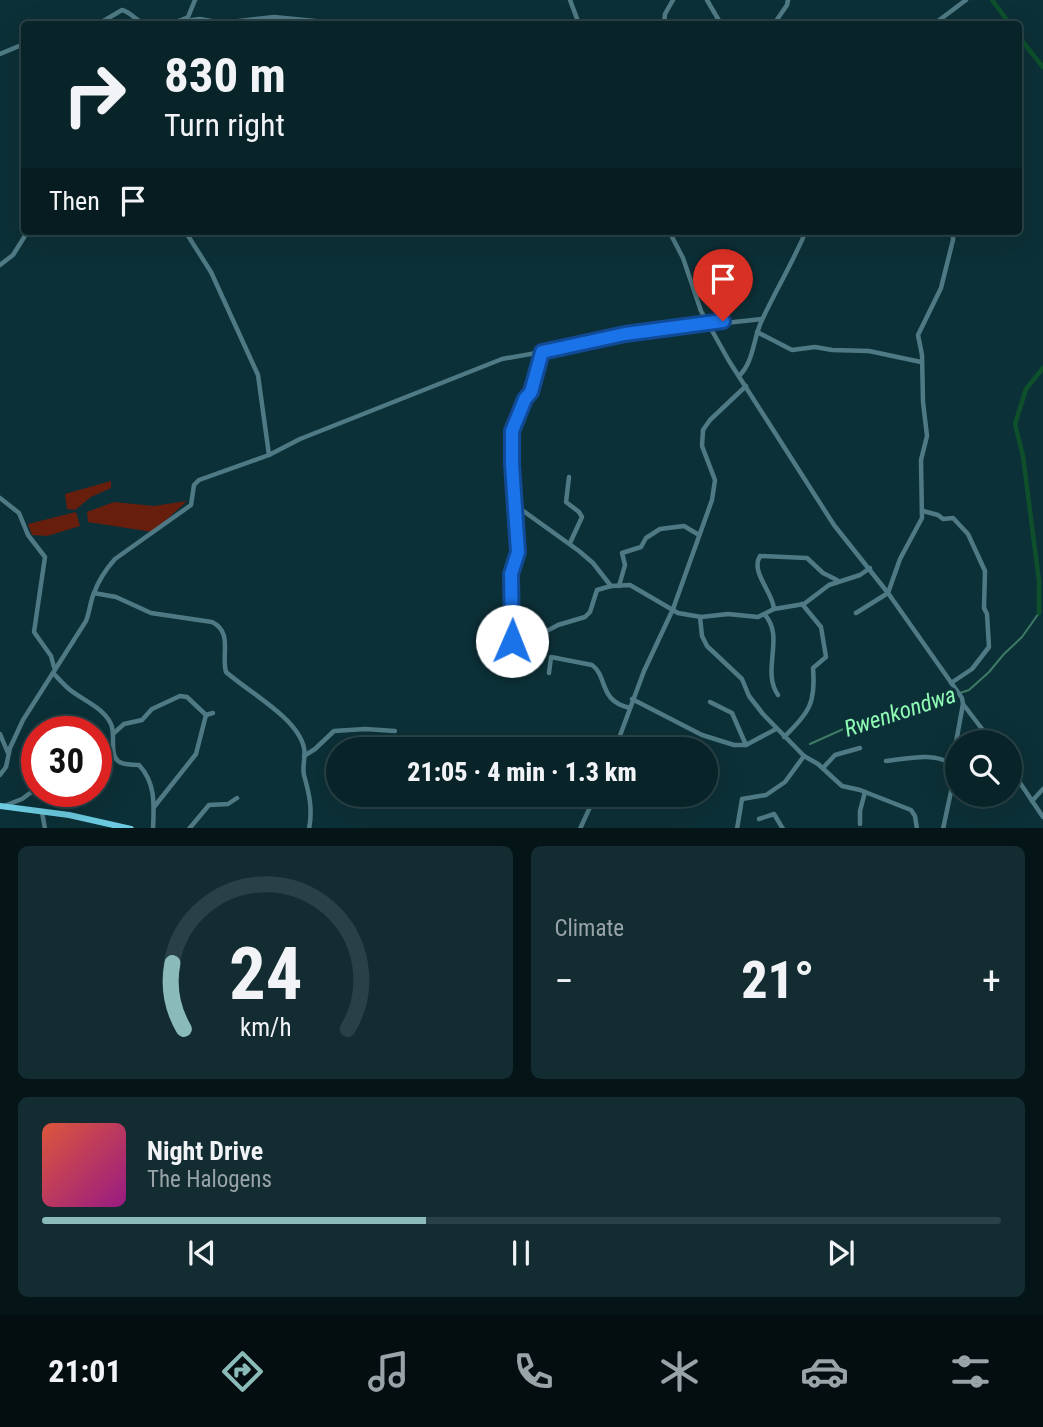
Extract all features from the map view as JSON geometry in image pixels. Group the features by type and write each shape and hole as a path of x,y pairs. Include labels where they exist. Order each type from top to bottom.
{"main road":[{"path":"1,806 131,828"}],"street":[{"path":"186,21 195,0"},
{"path":"570,0 578,21"},
{"path":"664,21 673,0"},
{"path":"707,0 719,21"},
{"path":"776,21 788,0"},
{"path":"938,21 965,0"},
{"path":"103,21 122,9 144,21"},
{"path":"241,21 274,17 315,21"},
{"path":"189,21 210,21"},
{"path":"0,54 21,45"},
{"path":"0,265 16,253 26,235"},
{"path":"188,235 211,272 258,375 269,455"},
{"path":"671,235 683,258 707,323 739,376 834,525 870,568 983,730"},
{"path":"739,376 748,363 762,319 788,272 804,235"},
{"path":"856,613 888,593 900,559 922,518 921,460 927,436 918,332 941,288 953,235"},
{"path":"0,775 6,767 23,720 86,621 94,593 115,559 191,505 196,482 269,455 300,439 502,359 625,334 762,319"},
{"path":"757,332 792,350 818,347 869,351 921,362"},
{"path":"542,352 531,392 525,399 512,431 518,552 510,577 512,645 532,639 558,625 585,617 590,611 597,590 611,586 635,586 678,613 700,617 728,614 758,617 774,609 802,604 838,581 860,575 870,568"},
{"path":"619,737 632,699 673,609 715,490 715,480 702,446 703,430 710,420 746,387"},
{"path":"569,477 566,502 582,517 570,543"},
{"path":"0,498 19,513 29,537 45,557 34,633 51,656 54,671 68,687 104,715 114,730 114,755 120,763 142,767 150,781 154,807 153,828"},
{"path":"514,504 593,562 611,586"},
{"path":"923,510 943,519 953,518 965,530 985,571 984,608 987,614 989,647 972,669 951,683"},
{"path":"922,518 929,514"},
{"path":"619,586 625,565 622,553 641,547 646,538 657,530 684,526 699,534"},
{"path":"774,609 773,600 757,568 760,556 807,558 823,573 838,581"},
{"path":"94,593 116,597 151,613 216,623 223,631 225,640 226,673 251,689 284,718 304,746 304,773 310,795 309,828"},
{"path":"784,737 810,709 814,687 813,668 826,657 821,627 802,604"},
{"path":"765,615 771,622 773,631 772,682 778,695"},
{"path":"700,617 705,643 742,679 748,696 784,737 804,756 823,768 839,785 911,810 917,828"},
{"path":"549,673 550,659 553,657 592,665 597,669 609,696 618,704 629,708"},
{"path":"114,730 127,722 142,720 152,709 180,696 187,697 206,715"},
{"path":"632,699 703,736 737,746 746,745 776,729"},
{"path":"958,730 962,701"},
{"path":"710,702 732,713 746,745"},
{"path":"206,715 213,713"},
{"path":"154,807 196,754 206,715"},
{"path":"304,756 334,731 395,731"},
{"path":"0,734 9,754"},
{"path":"304,746 315,749"},
{"path":"823,768 835,755 860,748"},
{"path":"737,828 742,799 766,795 785,782 804,756"},
{"path":"886,761 923,757 945,761"},
{"path":"1022,786 1043,816"},
{"path":"1032,801 1043,789"},
{"path":"860,824 865,792"},
{"path":"1,806 21,798"},
{"path":"189,828 209,805 228,804 237,798"},
{"path":"580,828 589,807"},
{"path":"943,828 948,807"},
{"path":"42,811 45,828"},
{"path":"759,819 774,814 783,828"}],"shaded area":[{"path":"111,481 111,488 91,497 75,510 67,509 65,494"},
{"path":"187,501 153,532 88,522 87,512 114,502 154,506"},
{"path":"76,512 80,526 47,536 32,535 28,524"}],"waterway":[{"name":"Rwenkondwa","path":"992,0 1008,21"},
{"name":"Rwenkondwa","path":"1022,41 1043,67"},
{"name":"Rwenkondwa","path":"1039,613 1039,581 1023,456 1015,424 1026,389 1043,368"},
{"name":"Rwenkondwa","path":"810,744 859,722 887,717 969,690 1022,637 1039,613"}],"route":[{"path":"512,641 511,574 518,552 512,431 525,399 531,392 542,352 619,335 723,321"}]}
